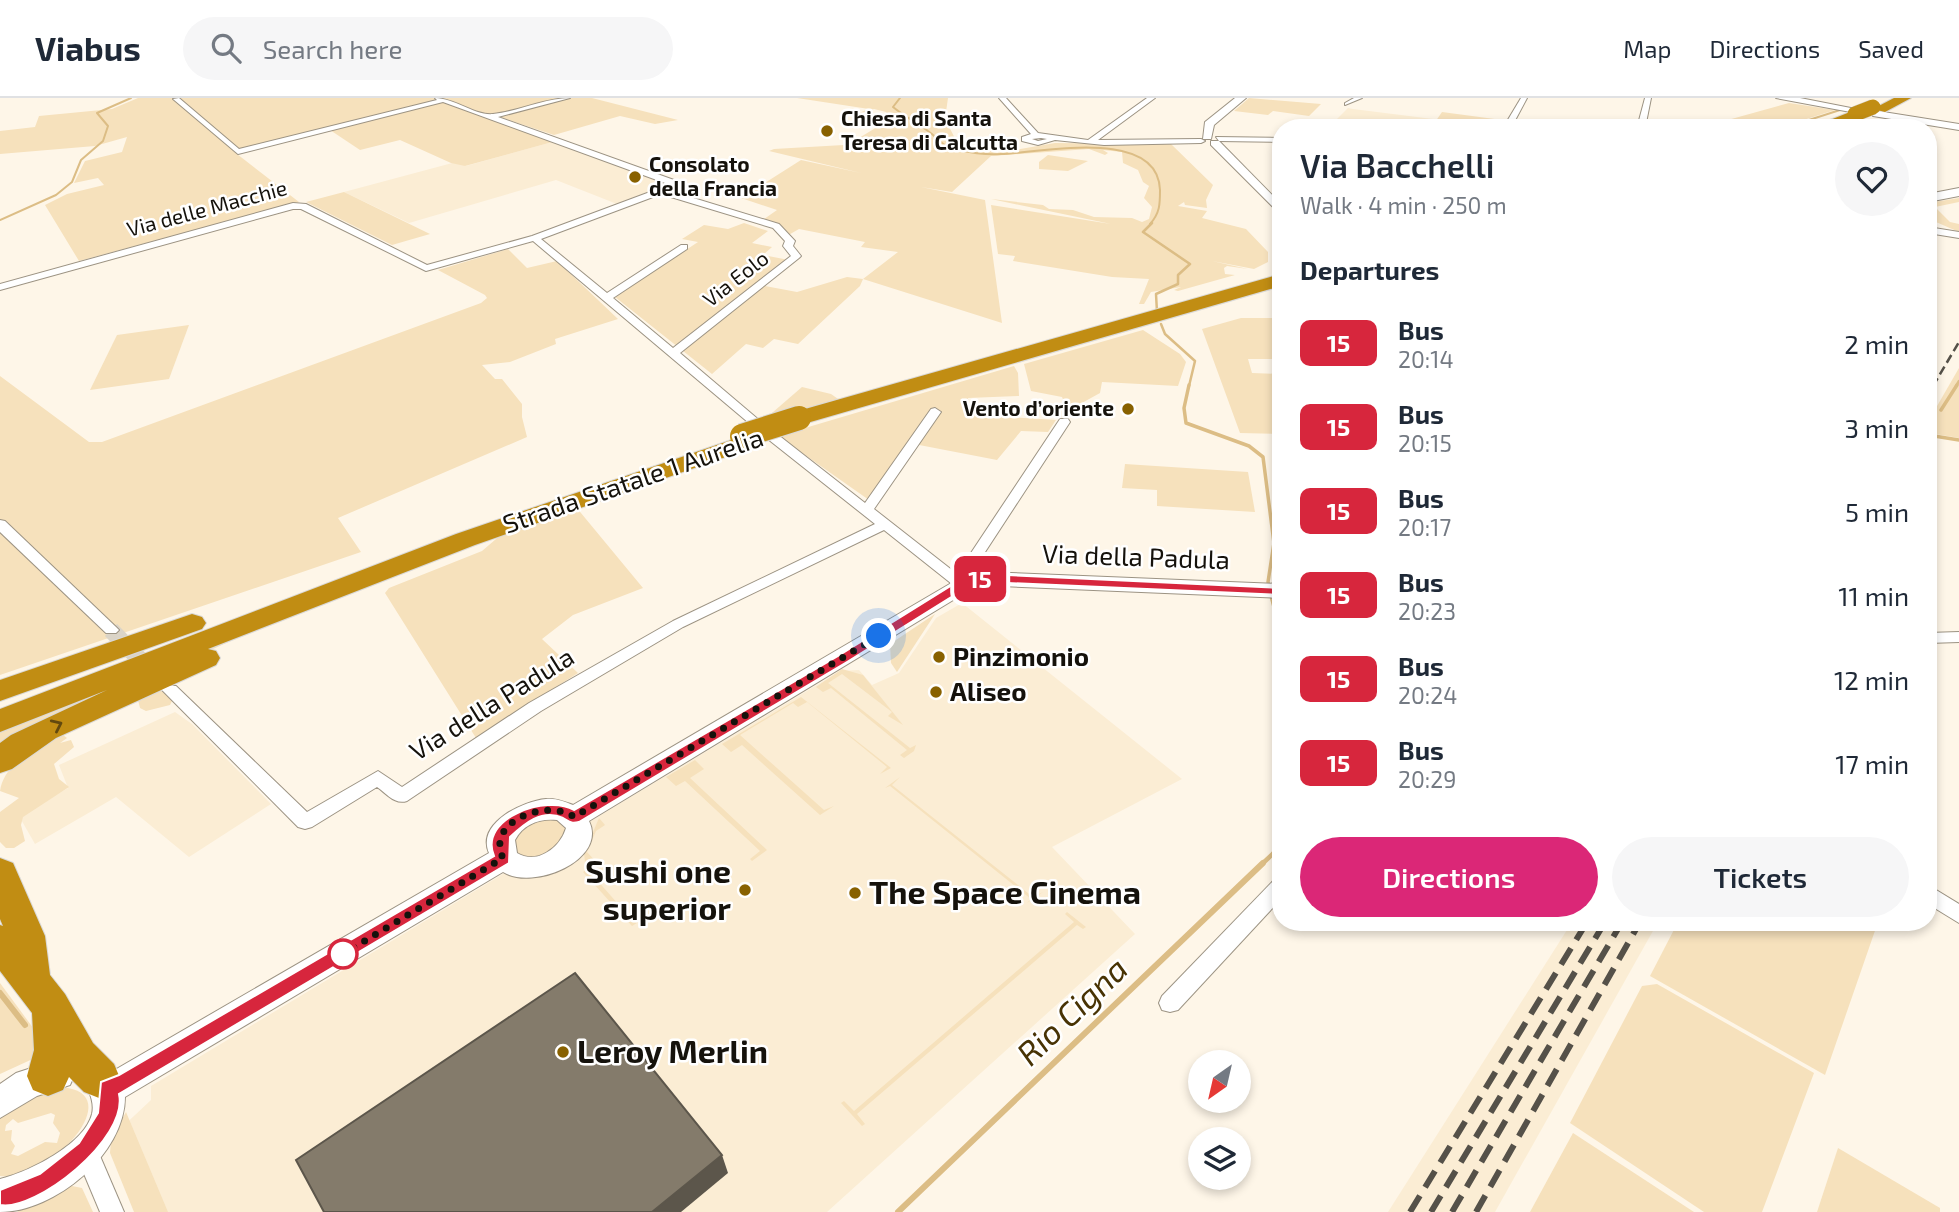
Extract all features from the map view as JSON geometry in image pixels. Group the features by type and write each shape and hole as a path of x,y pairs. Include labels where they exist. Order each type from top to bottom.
{"highway":[{"path":"1851,119 1893,98"},
{"path":"1845,119 1905,98"},
{"name":"Strada Statale 1 Aurelia","path":"1179,313 1272,284"},
{"name":"Strada Statale 1 Aurelia","path":"0,711 346,575 547,502 750,434 1272,288"},
{"name":"Strada Statale 1 Aurelia","path":"0,721 311,595 750,434"},
{"path":"0,761 22,743 45,730 182,669 412,559"},
{"path":"0,691 209,617 346,575"},
{"path":"0,873 26,936 55,1050 48,1076"},
{"path":"0,941 41,996 78,1057 104,1084"}],"street":[{"path":"493,116 567,98"},
{"path":"1002,98 1036,135 1051,140 1270,140"},
{"path":"1090,142 1152,98"},
{"path":"1241,98 1209,124 1211,140 1272,202"},
{"path":"1342,101 1359,98"},
{"path":"1512,119 1524,98"},
{"path":"1643,119 1648,98"},
{"path":"1781,98 1910,119"},
{"path":"176,100 238,152 441,99 671,182 661,191 535,239 673,353 750,434"},
{"path":"1937,123 1959,127"},
{"name":"Via Eolo","path":"661,191 776,226 790,241 789,248 796,253 776,272 673,353"},
{"path":"1937,196 1959,192"},
{"name":"Via delle Macchie","path":"0,287 293,206 303,206 426,268 535,239"},
{"path":"1937,230 1957,235"},
{"path":"607,298 684,247"},
{"path":"866,511 935,412"},
{"path":"574,817 843,659 961,585 965,572 1064,422"},
{"path":"773,437 961,585"},
{"path":"0,524 111,630"},
{"name":"Via della Padula","path":"170,690 305,822 378,778 401,796 535,707 678,624 884,525"},
{"name":"Via della Padula","path":"961,585 984,578 1272,591"},
{"path":"1937,638 1959,637"},
{"path":"547,809 565,812 574,817 579,828 577,839 558,860 527,868 513,865 503,858 499,849 503,835 521,817 547,809"},
{"path":"1,1101 28,1084 48,1076 76,1072 104,1084 125,1083 503,858"},
{"path":"1170,1003 1272,895"},
{"path":"1937,899 1959,915"},
{"path":"0,1197 25,1192 47,1181 86,1150 108,1117 111,1101 104,1084"},
{"path":"86,1150 112,1212"}],"shaded area":[{"path":"138,98 561,98 488,116 556,141 465,166 451,163 400,140 360,150 330,130 237,154 299,202 79,261 45,205 67,194 104,185 98,178 74,183 85,161 122,152 127,137 95,146 0,154 0,131 35,127 39,116 112,109"},
{"path":"571,98 592,98 678,120 655,124 620,116 554,135 500,117"},
{"path":"797,98 948,98 945,119 960,148 997,153 1055,143 1171,144 1213,185 1206,200 1207,208 1185,205 1184,202 1178,206 1207,211 1202,218 1246,229 1268,252 1268,262 1254,269 1212,261 1248,269 1227,266 1224,268 1225,274 1235,275 1178,291 1174,290 1181,287 1151,292 1144,304 1139,304 1149,279 1112,277 1013,261 1015,256 998,254 991,205 1111,224 991,199 1043,205 1049,209 1073,210 1094,217 1132,218 1142,222 1149,219 1152,207 1144,198 1149,186 1143,182 1138,170 1123,163 1122,152 1103,150 1108,153 1105,155 1089,149 991,156 952,192 921,187 985,200 1002,323 863,279 898,252 861,247 865,242 799,229 785,237 773,227 760,222 777,210 741,198 801,160 861,173 769,151 774,149 913,141 854,141 887,121 890,118 886,112 874,109 849,117 869,109"},
{"path":"1249,98 1321,104 1309,116 1273,111 1268,115 1234,111"},
{"path":"1789,103 1835,110 1806,119 1731,119"},
{"path":"1348,108 1433,119 1337,119"},
{"path":"1442,112 1494,119 1437,119"},
{"path":"556,141 663,181 665,185 617,204 556,180 409,223 344,192 456,162 466,166"},
{"path":"1048,155 1088,161 1068,171 1039,169 1039,162"},
{"path":"344,192 430,234 392,245 306,202"},
{"path":"1959,198 1959,202 1937,207 1937,202"},
{"path":"1937,209 1950,222 1959,224 1959,232 1937,222"},
{"path":"744,223 768,231 752,243 772,247 763,255 794,261 765,286 797,292 847,277 863,279 860,286 798,344 774,339 763,348 746,344 712,374 615,297 698,242 682,239 704,225 728,229"},
{"path":"508,249 527,268 557,261 618,319 555,339 556,344 510,362 482,365 495,379 502,379 522,404 527,437 338,518 361,552 0,675 0,376 89,442 102,442 481,303 487,298 485,295 438,270"},
{"path":"1241,318 1272,318 1272,359 1248,359 1252,373 1272,374 1272,434 1240,433 1202,329"},
{"path":"189,325 169,379 90,390 117,335"},
{"path":"1143,330 1180,354 1186,362 1178,386 1102,382 1100,393 1071,409 1067,409 1062,397 1031,391 1024,364"},
{"path":"1014,366 1018,373 1019,396 968,398 969,407 990,416 1056,420 1048,432 1021,431 997,460 914,444 869,500 778,436"},
{"path":"1959,368 1959,438 1937,434 1937,406"},
{"path":"802,387 831,394 841,401 765,419"},
{"path":"1125,464 1248,472 1255,512 1157,506 1157,490 1122,488"},
{"path":"576,507 643,588 573,615 542,639 578,673 476,738 385,593 389,588 482,551 503,533"},
{"path":"962,603 1182,779 1052,847 1135,934 827,1212 153,1212 118,1131 151,1100 151,1086 840,671 859,670 872,685 899,673 936,618"},
{"path":"298,609 0,750 0,728"},
{"path":"935,614 897,672 891,663 890,644"},
{"path":"842,669 863,675 903,725 888,716 892,712 842,674 828,683 910,748 916,745 914,751 904,758 900,755 907,750 831,688 823,692 816,687"},
{"path":"160,690 173,699 170,705 146,711 140,708 138,700"},
{"path":"801,697 891,768 880,774 887,767 807,702 798,707 793,703 740,735 824,810 834,806 820,815 742,745 731,752 722,744"},
{"path":"175,712 192,724 271,804 189,857 116,797 35,844 19,816 68,788 59,765"},
{"path":"63,735 67,738 60,743 71,740 74,747 54,764 59,779 69,787 23,817 21,825 25,841 14,848 6,848 0,842 0,812 19,798 0,791 3,781 24,756"},
{"path":"695,760 704,769 690,778 767,850 752,861 750,859 760,851 685,781 676,786 666,777"},
{"path":"900,777 892,785 1033,897 1043,892 1027,903 1031,899 890,786 885,788"},
{"path":"555,818 566,828 567,835 555,847 537,857 522,856 514,852 512,841 525,823"},
{"path":"599,818 605,825 596,831 587,852 598,864 588,870 634,922 645,918 632,926 583,872 586,870 584,853"},
{"path":"1067,912 1086,927 1083,929 1077,925 857,1114 865,1124 862,1126 841,1103 844,1101 854,1111 1074,922 1065,914"},
{"path":"1566,931 1653,931 1495,1212 1388,1212"},
{"path":"1673,931 1875,931 1825,1075 1650,976"},
{"path":"0,983 39,1036 37,1057 0,1074"},
{"path":"1657,984 1814,1073 1762,1212 1704,1212 1570,1123 1642,986"},
{"path":"55,1087 78,1091 88,1102 87,1117 77,1134 61,1151 42,1165 20,1174 0,1176 0,1117 21,1101","holes":["51,1113 55,1115 53,1123 60,1133 57,1143 45,1142 18,1156 11,1154 15,1146 11,1140 12,1130 5,1131 6,1125 13,1119 18,1123"]},
{"path":"126,1112 168,1212 134,1212 110,1153 111,1140"},
{"path":"1573,1133 1694,1212 1530,1212"},
{"path":"1838,1148 1940,1208 1940,1212 1817,1212"},
{"path":"67,1185 82,1188 93,1212 17,1212"}],"building":[{"name":"Leroy Merlin","path":"575,973 722,1155 652,1212 324,1212 296,1160"}],"waterway":[{"path":"0,220 56,195 72,182 81,160 103,141 108,126 97,113 131,98"},
{"name":"Rio Cigna","path":"900,98 893,107 944,145 958,150 995,154 1094,148 1119,150 1140,157 1154,170 1160,190 1159,208 1150,224"},
{"path":"1812,119 1840,110"},
{"name":"Rio Cigna","path":"1152,223 1143,232 1190,264 1178,275 1178,284 1156,294 1157,312"},
{"name":"Rio Cigna","path":"1161,324 1165,334 1195,361 1189,386"},
{"path":"1956,386 1959,381"},
{"name":"Rio Cigna","path":"1189,385 1184,408 1186,423 1249,446 1263,457 1272,527"},
{"path":"1941,410 1957,385"},
{"path":"1937,436 1959,440"},
{"name":"Rio Cigna","path":"1272,556 1268,582 1272,595"},
{"name":"Rio Cigna","path":"1261,865 1272,855"},
{"name":"Rio Cigna","path":"898,1212 1263,863"},
{"path":"0,993 25,1025"}],"tunnel":[{"path":"111,630 151,671"}],"railway":[{"path":"1937,379 1959,342"},
{"path":"1410,1212 1582,931"},
{"path":"1431,1212 1600,931"},
{"path":"1452,1212 1617,931"},
{"path":"1476,1212 1635,931"}],"bus line":[{"name":"15","path":"0,1197 25,1192 47,1181 69,1167 86,1150 100,1133 108,1117 111,1101 108,1089 125,1083 490,867 503,858 499,845 503,835 510,825 521,817 534,811 554,809 574,817 843,659 961,585 984,578 1272,591"}],"place":[{"name":"Chiesa di Santa Teresa di Calcutta","path":"827,131"},
{"name":"Consolato della Francia","path":"635,177"},
{"name":"Vento d’oriente","path":"1128,409"},
{"name":"Pinzimonio","path":"939,657"},
{"name":"Aliseo","path":"936,692"},
{"name":"Sushi one superior","path":"745,890"},
{"name":"The Space Cinema","path":"855,893"},
{"name":"Leroy Merlin","path":"563,1052"}],"route":[{"path":"343,954 503,858 499,845 503,835 510,825 521,817 534,811 554,809 574,817 879,636"}]}
